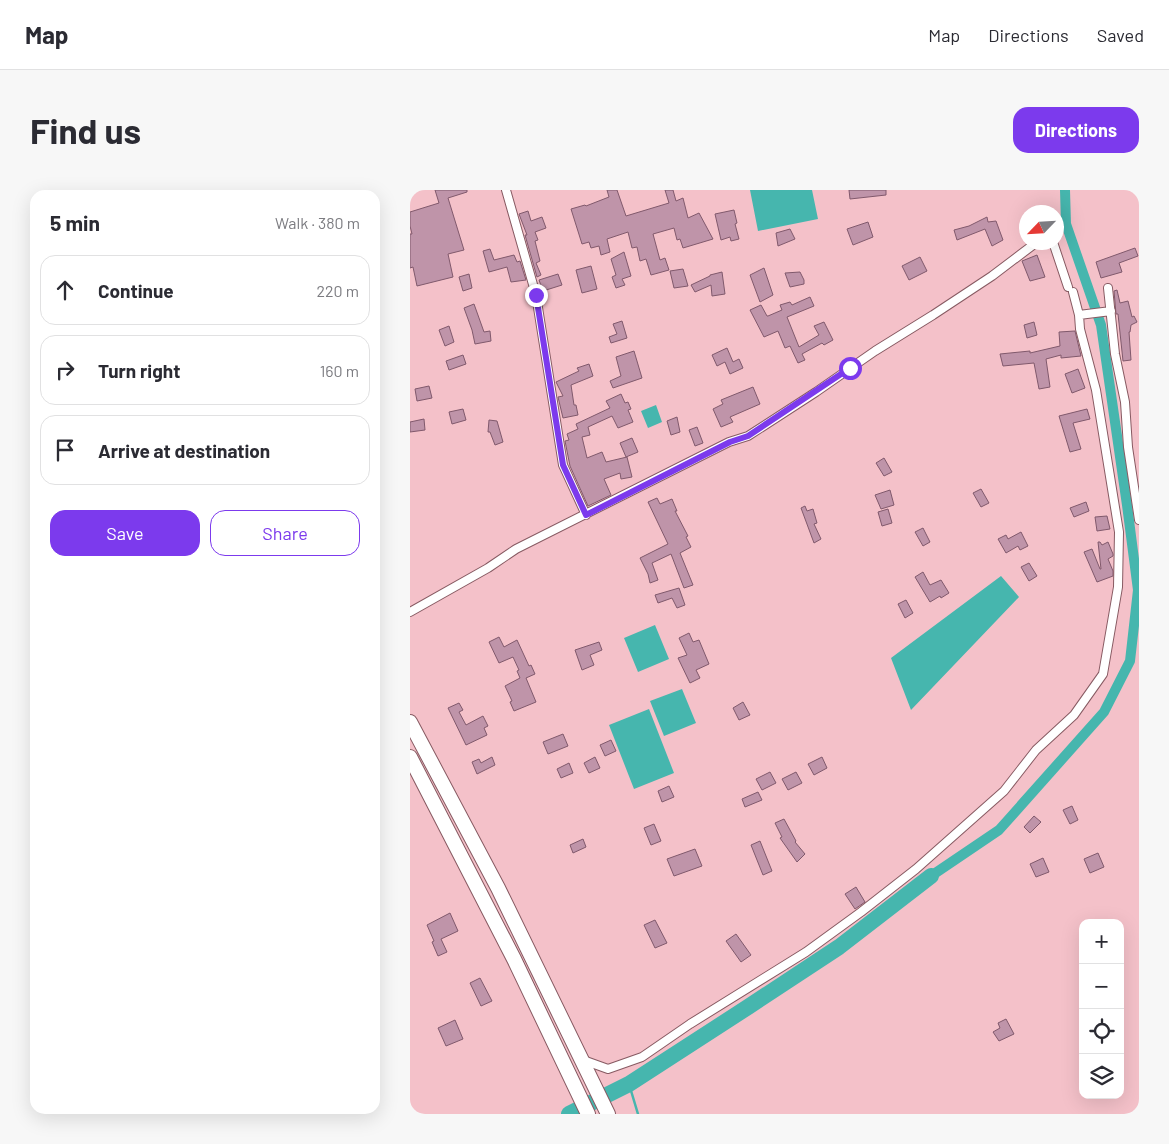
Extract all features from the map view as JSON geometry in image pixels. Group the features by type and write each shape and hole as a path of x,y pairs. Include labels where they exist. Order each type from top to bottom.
{"highway":[{"path":"410,722 498,888 608,1114"},
{"path":"410,756 514,959 588,1114"}],"street":[{"path":"506,190 536,295 563,465 586,515"},
{"path":"410,612 488,568 516,549 730,442 748,436 992,276 1026,250"},
{"path":"585,1066 608,1069 642,1057 729,999 806,952 861,912 916,869 1004,791 1036,750 1074,715 1103,674 1118,587 1119,532 1096,390 1080,329 1079,315 1056,250"},
{"path":"1108,288 1115,354 1125,402 1128,448 1139,520"},
{"path":"1079,315 1111,311"}],"water":[{"path":"750,190 812,190 818,219 758,231"},
{"path":"656,405 662,422 648,428 641,411"},
{"path":"1001,576 1019,597 911,710 891,658"},
{"path":"655,625 669,659 638,672 624,638"},
{"path":"682,689 696,723 664,736 650,701"},
{"path":"649,709 674,773 634,789 609,725"}],"building":[{"path":"435,190 467,190 467,192 448,198 464,250 448,254 453,277 417,286 413,267 410,268 410,234 412,234 410,212 439,203"},
{"path":"607,190 617,190 626,216 669,203 665,190 673,190 676,201 683,198 688,218 699,213 713,239 683,248 680,239 677,240 674,228 653,234 660,260 665,258 669,270 651,275 646,259 640,261 637,247 632,248 628,232 607,239 610,252 601,255 599,246 591,248 589,242 582,244 571,209 586,206 609,197"},
{"path":"849,190 886,190 886,195 850,199"},
{"path":"734,210 739,239 731,241 730,237 721,240 715,214"},
{"path":"528,211 531,221 542,217 546,228 535,232 538,240 535,241 540,261 536,263 541,275 537,277 525,235 527,235 519,214"},
{"path":"987,217 988,222 996,221 1003,240 992,246 985,229 957,240 954,230 969,226"},
{"path":"868,222 873,237 853,245 847,229"},
{"path":"790,229 795,239 778,246 776,233"},
{"path":"1135,248 1138,256 1119,263 1122,272 1101,278 1096,262"},
{"path":"490,249 494,260 514,255 517,262 520,261 526,280 511,282 507,267 489,272 483,251"},
{"path":"624,252 631,276 622,279 625,285 616,288 612,277 616,275 611,259"},
{"path":"1037,255 1045,277 1030,281 1022,261"},
{"path":"920,257 927,271 909,280 902,266"},
{"path":"591,266 597,289 582,293 576,270"},
{"path":"764,268 773,295 760,302 750,275"},
{"path":"683,269 688,286 674,288 670,271"},
{"path":"722,272 725,294 712,296 711,285 695,292 691,285 710,275"},
{"path":"800,272 804,284 790,287 785,273"},
{"path":"469,274 472,288 463,291 459,277"},
{"path":"558,274 562,285 543,291 539,280"},
{"path":"1117,290 1120,303 1128,301 1132,317 1134,316 1137,322 1131,325 1129,332 1131,360 1123,361 1114,291"},
{"path":"810,297 814,306 787,317 799,347 819,335 814,326 824,322 833,340 824,345 822,343 802,354 805,360 798,363 790,346 785,348 778,331 764,337 750,310 761,305 768,316 782,310 780,305 790,302 792,305"},
{"path":"474,304 484,332 490,331 491,341 475,344 464,308"},
{"path":"622,321 627,338 611,343 609,337 617,334 613,324"},
{"path":"1034,322 1037,335 1027,338 1024,325"},
{"path":"449,326 454,342 445,346 439,330"},
{"path":"1075,331 1081,356 1061,358 1061,355 1046,359 1050,387 1039,389 1034,363 1003,366 1000,354 1030,351 1030,353 1060,346 1059,332"},
{"path":"727,348 733,362 739,359 743,368 730,374 725,362 717,366 712,355"},
{"path":"634,351 642,378 613,388 610,381 621,376 616,357"},
{"path":"463,355 466,364 449,370 446,361"},
{"path":"589,364 593,376 571,385 574,405 576,405 578,415 563,418 558,397 563,396 556,382 579,371 577,368"},
{"path":"1078,369 1085,388 1072,393 1065,374"},
{"path":"429,386 432,398 417,401 415,389"},
{"path":"753,387 760,404 730,417 733,422 721,427 713,409 723,404 721,400"},
{"path":"621,394 625,403 628,402 631,409 628,410 633,422 618,428 612,416 588,427 590,435 582,437 587,458 602,452 606,462 627,457 632,477 621,479 620,473 604,479 611,495 588,506 570,466 565,441 569,440 567,434 578,429 576,424 610,408 606,401"},
{"path":"463,409 466,420 452,424 449,412"},
{"path":"1087,409 1090,419 1073,423 1081,449 1070,452 1059,416"},
{"path":"677,417 680,432 671,435 667,421"},
{"path":"424,419 425,430 410,432 410,422"},
{"path":"489,420 497,421 503,442 495,445 490,432 488,432"},
{"path":"697,427 703,443 695,446 689,430"},
{"path":"632,438 638,452 626,457 620,443"},
{"path":"884,458 892,472 884,476 876,463"},
{"path":"981,489 989,503 981,507 973,493"},
{"path":"890,490 894,505 881,509 875,495"},
{"path":"657,498 660,504 672,499 677,511 675,511 688,536 686,537 691,547 680,553 693,585 684,588 671,554 652,563 658,580 650,583 640,558 668,544 648,502"},
{"path":"1086,502 1089,511 1074,517 1070,508"},
{"path":"805,506 807,511 813,509 817,523 814,524 821,539 814,543 801,508"},
{"path":"888,509 892,523 882,526 878,512"},
{"path":"1107,516 1110,529 1097,531 1095,517"},
{"path":"923,528 930,542 923,546 915,532"},
{"path":"1021,532 1028,546 1020,550 1018,546 1006,553 998,539 1006,535 1008,539"},
{"path":"1098,542 1102,545 1108,542 1113,554 1108,559 1113,576 1097,582 1084,552 1092,549 1101,569"},
{"path":"1029,563 1037,576 1029,581 1021,567"},
{"path":"923,572 930,585 941,580 949,593 930,602 915,577"},
{"path":"679,588 685,605 677,608 672,598 658,603 655,595"},
{"path":"906,600 913,613 905,618 898,604"},
{"path":"689,633 693,642 699,640 709,664 696,670 700,678 690,683 678,658 687,655 679,638"},
{"path":"499,637 504,647 517,640 529,666 531,665 535,674 526,678 536,702 514,711 510,702 512,701 505,686 520,678 517,671 519,670 513,657 499,663 489,642"},
{"path":"599,642 602,650 590,655 594,665 582,670 575,650"},
{"path":"743,702 750,715 739,720 733,708"},
{"path":"459,703 463,710 459,712 466,725 483,716 488,726 484,728 487,735 466,745 448,708"},
{"path":"563,734 568,746 548,754 543,742"},
{"path":"611,740 616,751 605,756 600,745"},
{"path":"492,757 495,765 477,774 472,762 479,759 481,763"},
{"path":"595,757 600,768 589,773 584,763"},
{"path":"822,757 827,768 814,775 808,764"},
{"path":"569,763 573,773 561,778 557,769"},
{"path":"770,772 776,783 762,790 756,779"},
{"path":"796,772 802,783 788,790 782,779"},
{"path":"669,786 674,797 662,802 658,791"},
{"path":"758,792 762,800 745,807 742,799"},
{"path":"1072,806 1078,820 1070,824 1063,810"},
{"path":"1034,816 1041,822 1030,833 1024,827"},
{"path":"784,819 795,842 805,854 797,862 780,838 782,837 775,823"},
{"path":"654,824 661,841 651,845 644,828"},
{"path":"583,839 586,847 573,853 570,845"},
{"path":"760,841 772,871 763,875 751,845"},
{"path":"695,849 702,866 674,876 667,859"},
{"path":"1098,853 1104,867 1090,873 1084,859"},
{"path":"1043,858 1049,872 1036,877 1030,864"},
{"path":"856,887 865,902 855,909 845,894"},
{"path":"450,913 458,931 441,939 447,952 438,956 427,925"},
{"path":"655,920 667,943 655,948 644,925"},
{"path":"736,934 751,955 741,962 726,941"},
{"path":"480,978 492,1001 481,1006 470,983"},
{"path":"1006,1019 1014,1034 999,1041 993,1032 1000,1028 998,1023"},
{"path":"455,1020 463,1039 446,1046 438,1028"}],"waterway":[{"path":"931,876 999,830 1104,712 1130,661 1138,590 1127,505 1101,325 1066,224 1065,190"},
{"path":"569,1114 629,1084 748,1007 839,947 931,876"},
{"path":"629,1084 638,1114"}],"route":[{"path":"536,295 563,465 586,515 730,442 748,436 850,368"}]}
